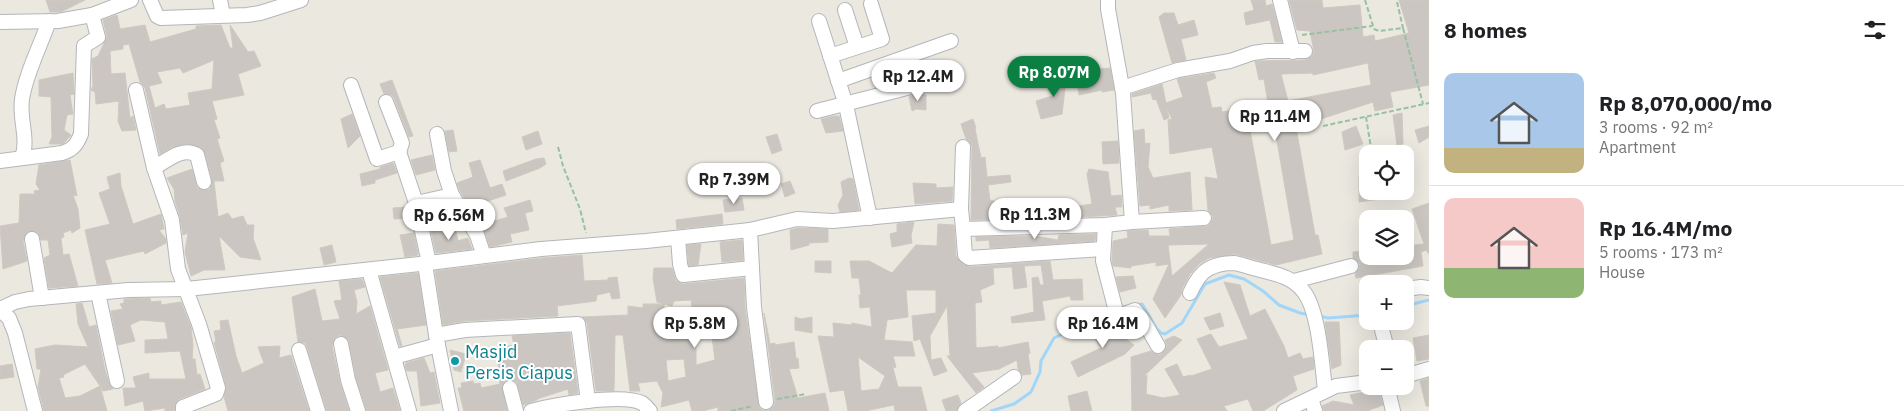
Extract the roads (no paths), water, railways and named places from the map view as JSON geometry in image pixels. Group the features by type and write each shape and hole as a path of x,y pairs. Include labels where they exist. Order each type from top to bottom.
{"street":[{"path":"0,22 49,21 92,15 131,0"},
{"path":"150,0 158,18 223,16 260,12 301,0"},
{"path":"220,0 223,16"},
{"path":"1108,0 1122,88 1132,222"},
{"path":"1122,88 1178,70 1230,61 1253,53 1267,51 1299,52 1289,36 1280,0"},
{"path":"830,56 882,39 871,4"},
{"path":"845,10 858,47"},
{"path":"0,161 62,154 71,151 77,144 81,134 84,46 98,37 92,15"},
{"path":"22,158 26,139 22,100 29,73 49,21"},
{"path":"819,21 846,105 870,218"},
{"path":"838,81 951,41"},
{"path":"816,111 846,105 942,79"},
{"path":"351,85 377,159 399,152"},
{"path":"136,90 154,168 172,220 178,269 187,289 218,388 216,394 188,404 183,407 183,411"},
{"path":"386,102 402,143 399,152 416,203 427,264 437,340 451,411"},
{"path":"437,134 444,171 452,195 477,235 484,256"},
{"path":"963,147 961,209 965,255 969,258 1103,249"},
{"path":"154,168 175,155 194,153 197,155 204,182"},
{"path":"416,203 452,195"},
{"path":"35,411 15,333 9,318 0,309 15,302 29,299 128,290 187,289 588,245 678,238 750,230 797,219 833,221 961,209"},
{"path":"963,229 1105,225 1204,218"},
{"path":"1105,225 1103,249 1105,274 1118,320 1124,314 1135,310 1158,346"},
{"path":"750,230 754,307 766,402"},
{"path":"678,238 683,275 752,268"},
{"path":"32,239 42,298"},
{"path":"1190,293 1196,281 1206,270 1234,263 1281,275 1294,281 1304,292 1311,305 1317,332 1325,390"},
{"path":"1294,281 1351,266"},
{"path":"369,270 409,411"},
{"path":"1414,288 1429,288"},
{"path":"98,293 117,381"},
{"path":"394,357 465,330 578,324 588,401"},
{"path":"1382,330 1385,340"},
{"path":"341,344 348,380 358,411"},
{"path":"299,350 318,411"},
{"path":"1414,373 1429,369"},
{"path":"966,411 1014,376"},
{"path":"1284,411 1313,405 1325,390 1349,383 1359,382"},
{"path":"510,388 516,411"},
{"path":"1389,395 1393,411"},
{"path":"531,411 567,407 588,401 633,400 644,404 650,411"}],"waterway":[{"path":"1136,305 1142,304 1157,329 1165,334 1182,323 1205,284 1229,275 1244,279 1263,291 1279,305 1310,315"},
{"path":"1414,304 1429,300"},
{"path":"991,411 1014,404 1031,392 1040,372 1041,361 1054,338 1111,311"},
{"path":"1319,316 1328,318 1359,316"}],"place":[{"name":"Masjid Persis Ciapus","path":"455,361"}]}
